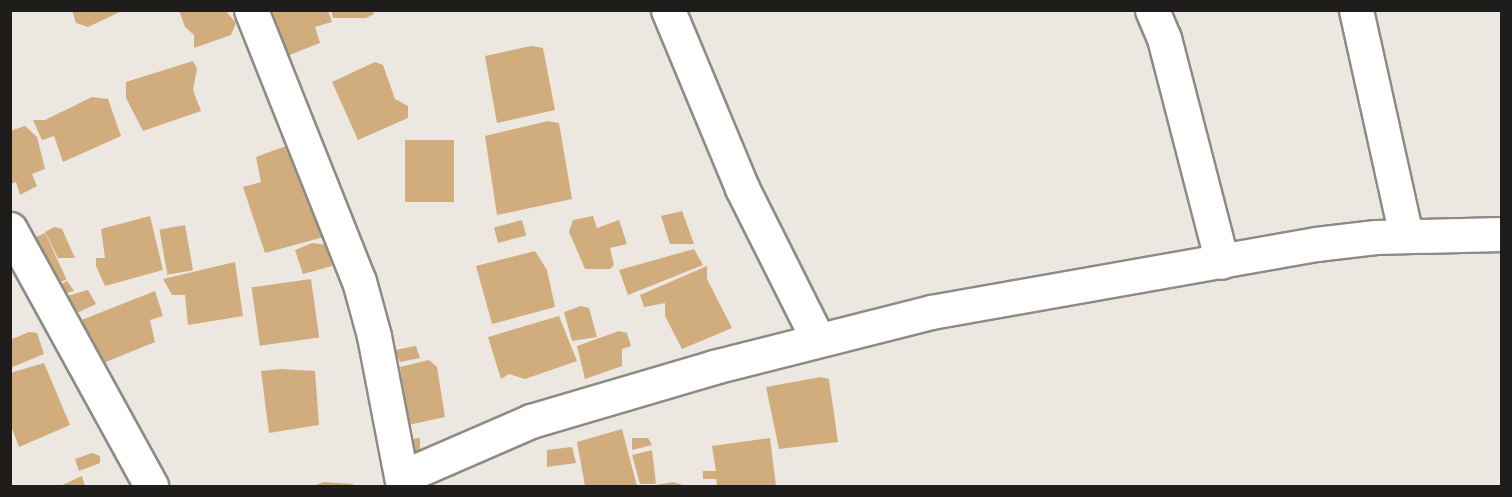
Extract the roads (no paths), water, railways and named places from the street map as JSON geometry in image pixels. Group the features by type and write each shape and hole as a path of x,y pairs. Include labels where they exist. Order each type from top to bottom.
{"street":[{"path":"251,10 359,281 402,482 531,421 818,340 931,312 1316,244 1406,236 1502,234"},
{"path":"668,10 742,188 818,340"},
{"path":"1152,10 1164,38 1222,262"},
{"path":"1356,10 1406,236"},
{"path":"10,229 150,486"}]}
